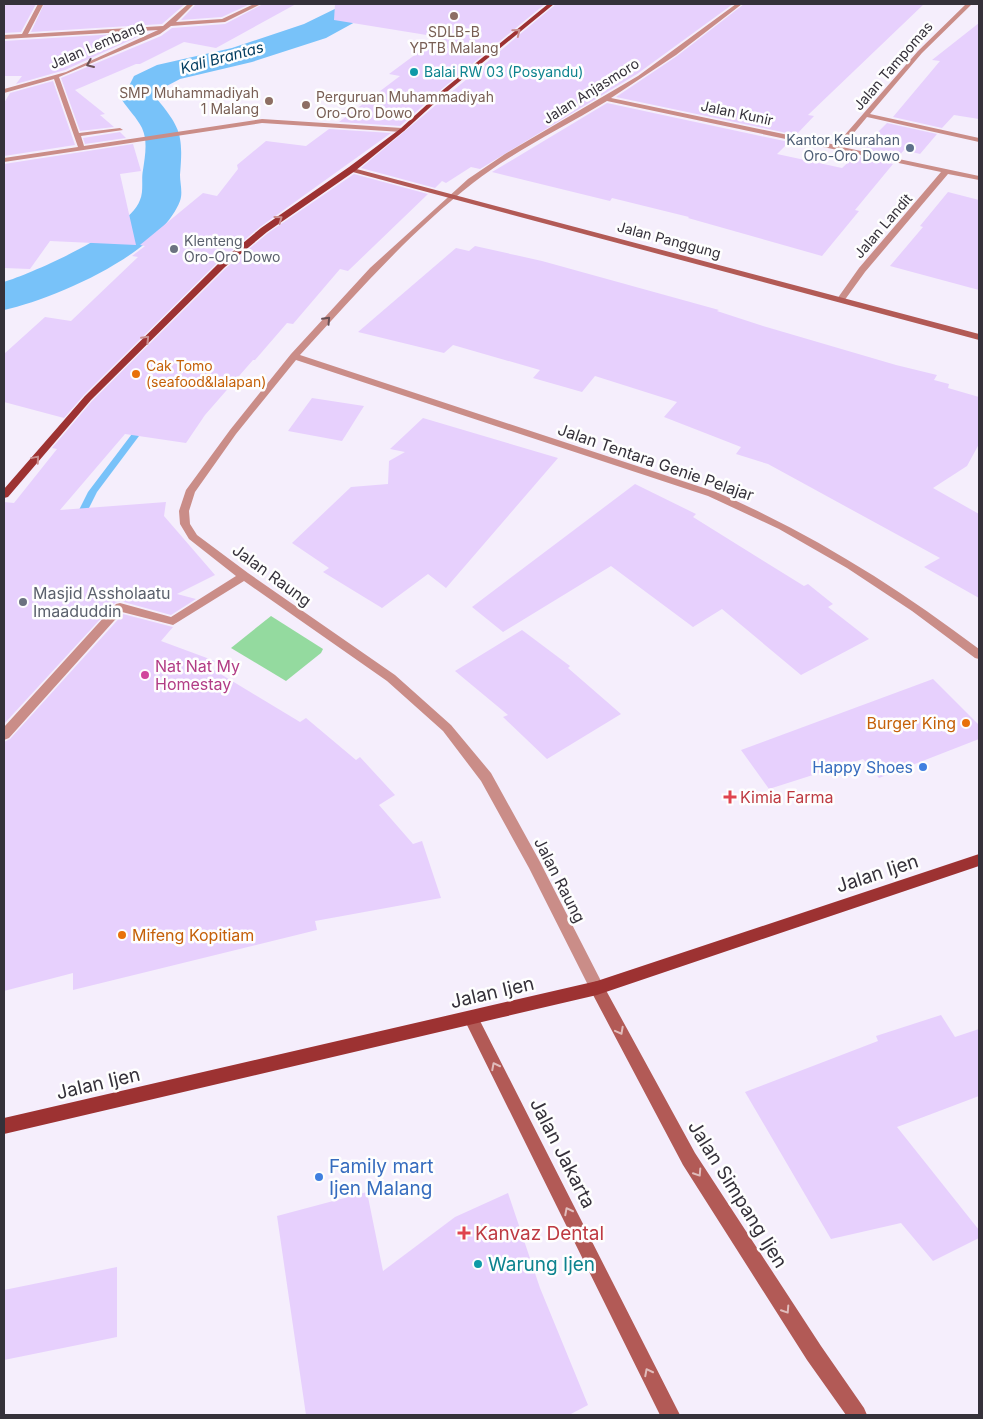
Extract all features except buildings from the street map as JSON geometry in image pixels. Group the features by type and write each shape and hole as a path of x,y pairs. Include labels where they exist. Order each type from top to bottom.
{"main road":[{"path":"4,495 88,398 222,265 264,230 352,169 402,130 446,90 551,4"},
{"name":"Jalan Panggung","path":"352,169 979,337"},
{"name":"Jalan Ijen","path":"4,1126 597,988 979,860"},
{"name":"Jalan Simpang Ijen","path":"597,988 688,1159 814,1353 857,1415"},
{"name":"Jalan Jakarta","path":"471,1018 670,1415"}],"street":[{"name":"Jalan Lembang","path":"4,91 56,77 101,60 168,26 191,4"},
{"path":"4,37 227,20 258,4"},
{"name":"Jalan Anjasmoro","path":"454,195 467,184 522,148 606,99 711,26 739,4"},
{"name":"Jalan Tampomas","path":"838,147 920,52 969,4"},
{"path":"25,35 40,5"},
{"path":"178,17 210,22"},
{"path":"56,77 82,149"},
{"name":"Jalan Kunir","path":"606,99 979,178"},
{"path":"867,115 979,140"},
{"path":"4,160 262,121 402,130"},
{"path":"76,135 120,130"},
{"name":"Jalan Landit","path":"841,299 862,270 946,171"},
{"name":"Jalan Raung","path":"454,195 373,270 294,356 233,432 190,492 184,511 185,524 193,537 244,576 391,678 447,728 486,777 534,864 597,988"},
{"name":"Jalan Tentara Genie Pelajar","path":"294,356 712,494 749,509 864,573 925,613 979,655"},
{"path":"4,735 120,607 173,621 244,576"}],"green space":[{"path":"271,616 323,649 321,653 286,681 231,648"}],"water":[{"path":"22,280 51,291 4,309 4,288"}],"waterway":[{"name":"Kali Brantas","path":"4,297 72,271 116,244 145,222 154,211 161,195 164,141 155,119 139,100 146,83 169,72 241,55 315,31 367,4"},
{"path":"78,522 93,492 144,424"}],"place":[{"name":"SDLB-B YPTB Malang","path":"454,16"},
{"name":"Balai RW 03 (Posyandu)","path":"414,72"},
{"name":"SMP Muhammadiyah 1 Malang","path":"269,101"},
{"name":"Perguruan Muhammadiyah Oro-Oro Dowo","path":"306,105"},
{"name":"Kantor Kelurahan Oro-Oro Dowo","path":"910,148"},
{"name":"Klenteng Oro-Oro Dowo","path":"174,249"},
{"name":"Cak Tomo (seafood&lalapan)","path":"136,374"},
{"name":"Masjid Assholaatu Imaaduddin","path":"23,602"},
{"name":"Nat Nat My Homestay","path":"145,675"},
{"name":"Burger King","path":"966,723"},
{"name":"Happy Shoes","path":"923,767"},
{"name":"Kimia Farma","path":"730,797"},
{"name":"Mifeng Kopitiam","path":"122,935"},
{"name":"Family mart Ijen Malang","path":"319,1177"},
{"name":"Kanvaz Dental","path":"464,1233"},
{"name":"Warung Ijen","path":"478,1264"}]}
